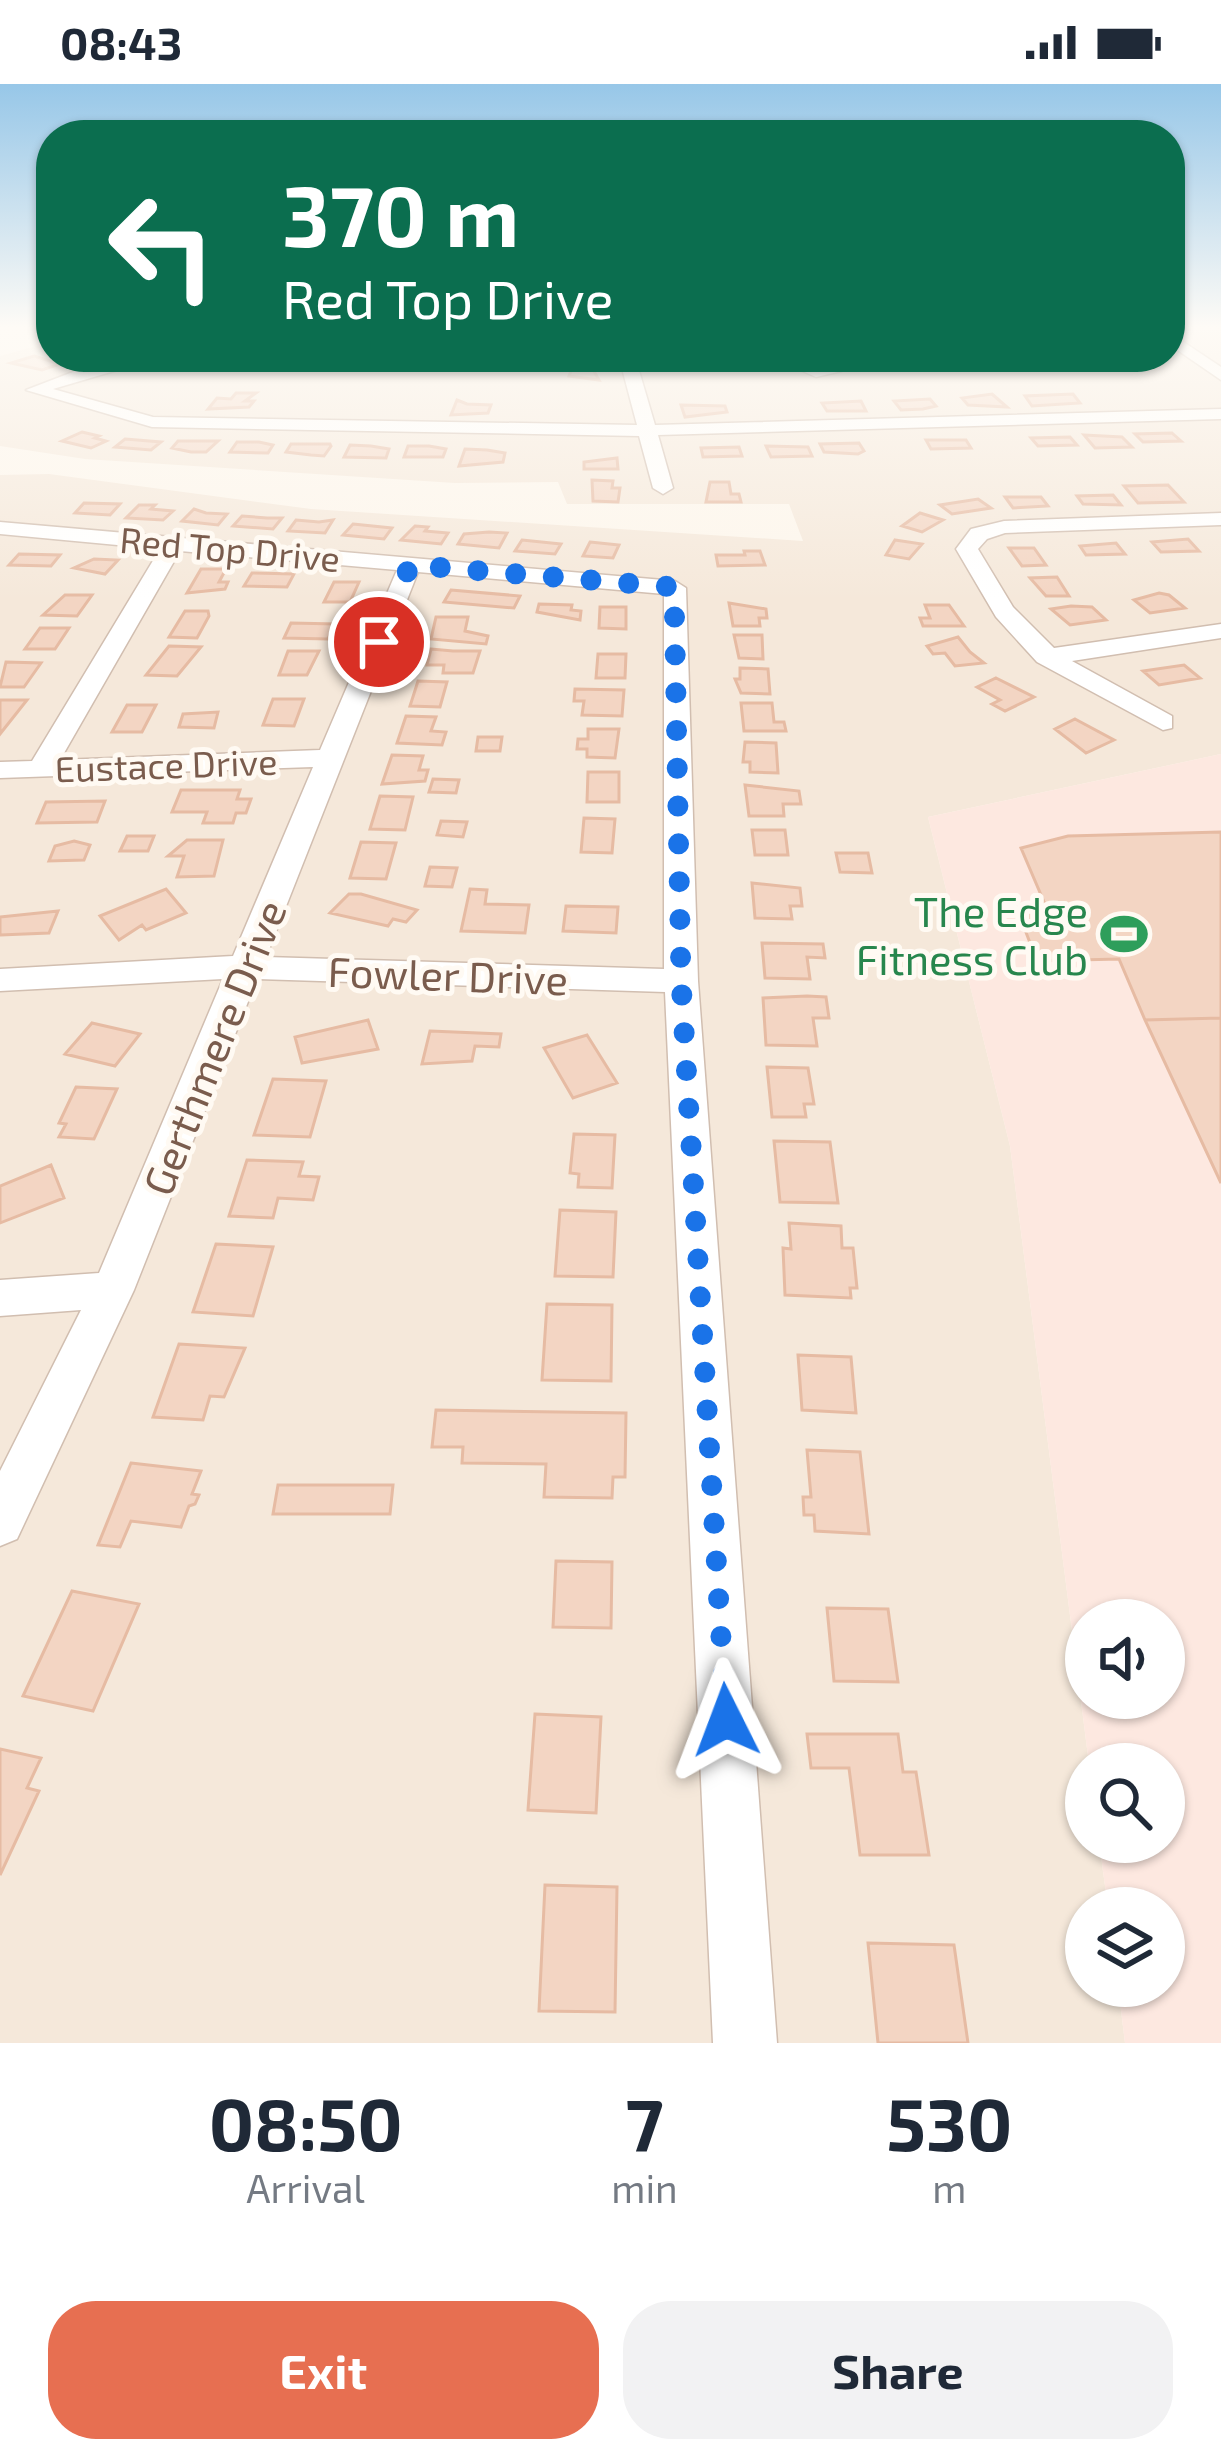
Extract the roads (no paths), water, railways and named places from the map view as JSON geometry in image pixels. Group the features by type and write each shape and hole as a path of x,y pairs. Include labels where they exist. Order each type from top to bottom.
{"street":[{"path":"139,418 649,433 1088,418"},
{"path":"645,418 663,488"},
{"path":"1163,722 1046,657 1023,637 967,549 980,534 1004,527 1221,519"},
{"name":"Red Top Drive","path":"0,528 674,587 681,981"},
{"path":"41,768 174,543"},
{"name":"Gerthmere Drive","path":"0,1522 113,1290 410,565"},
{"path":"1046,657 1221,631"},
{"name":"Eustace Drive","path":"0,770 332,758"},
{"name":"Fowler Drive","path":"0,980 244,967 681,981"},
{"path":"681,981 746,2043"},
{"path":"0,1298 113,1290"}],"place":[{"name":"The Edge Fitness Club","path":"1124,934"}]}
